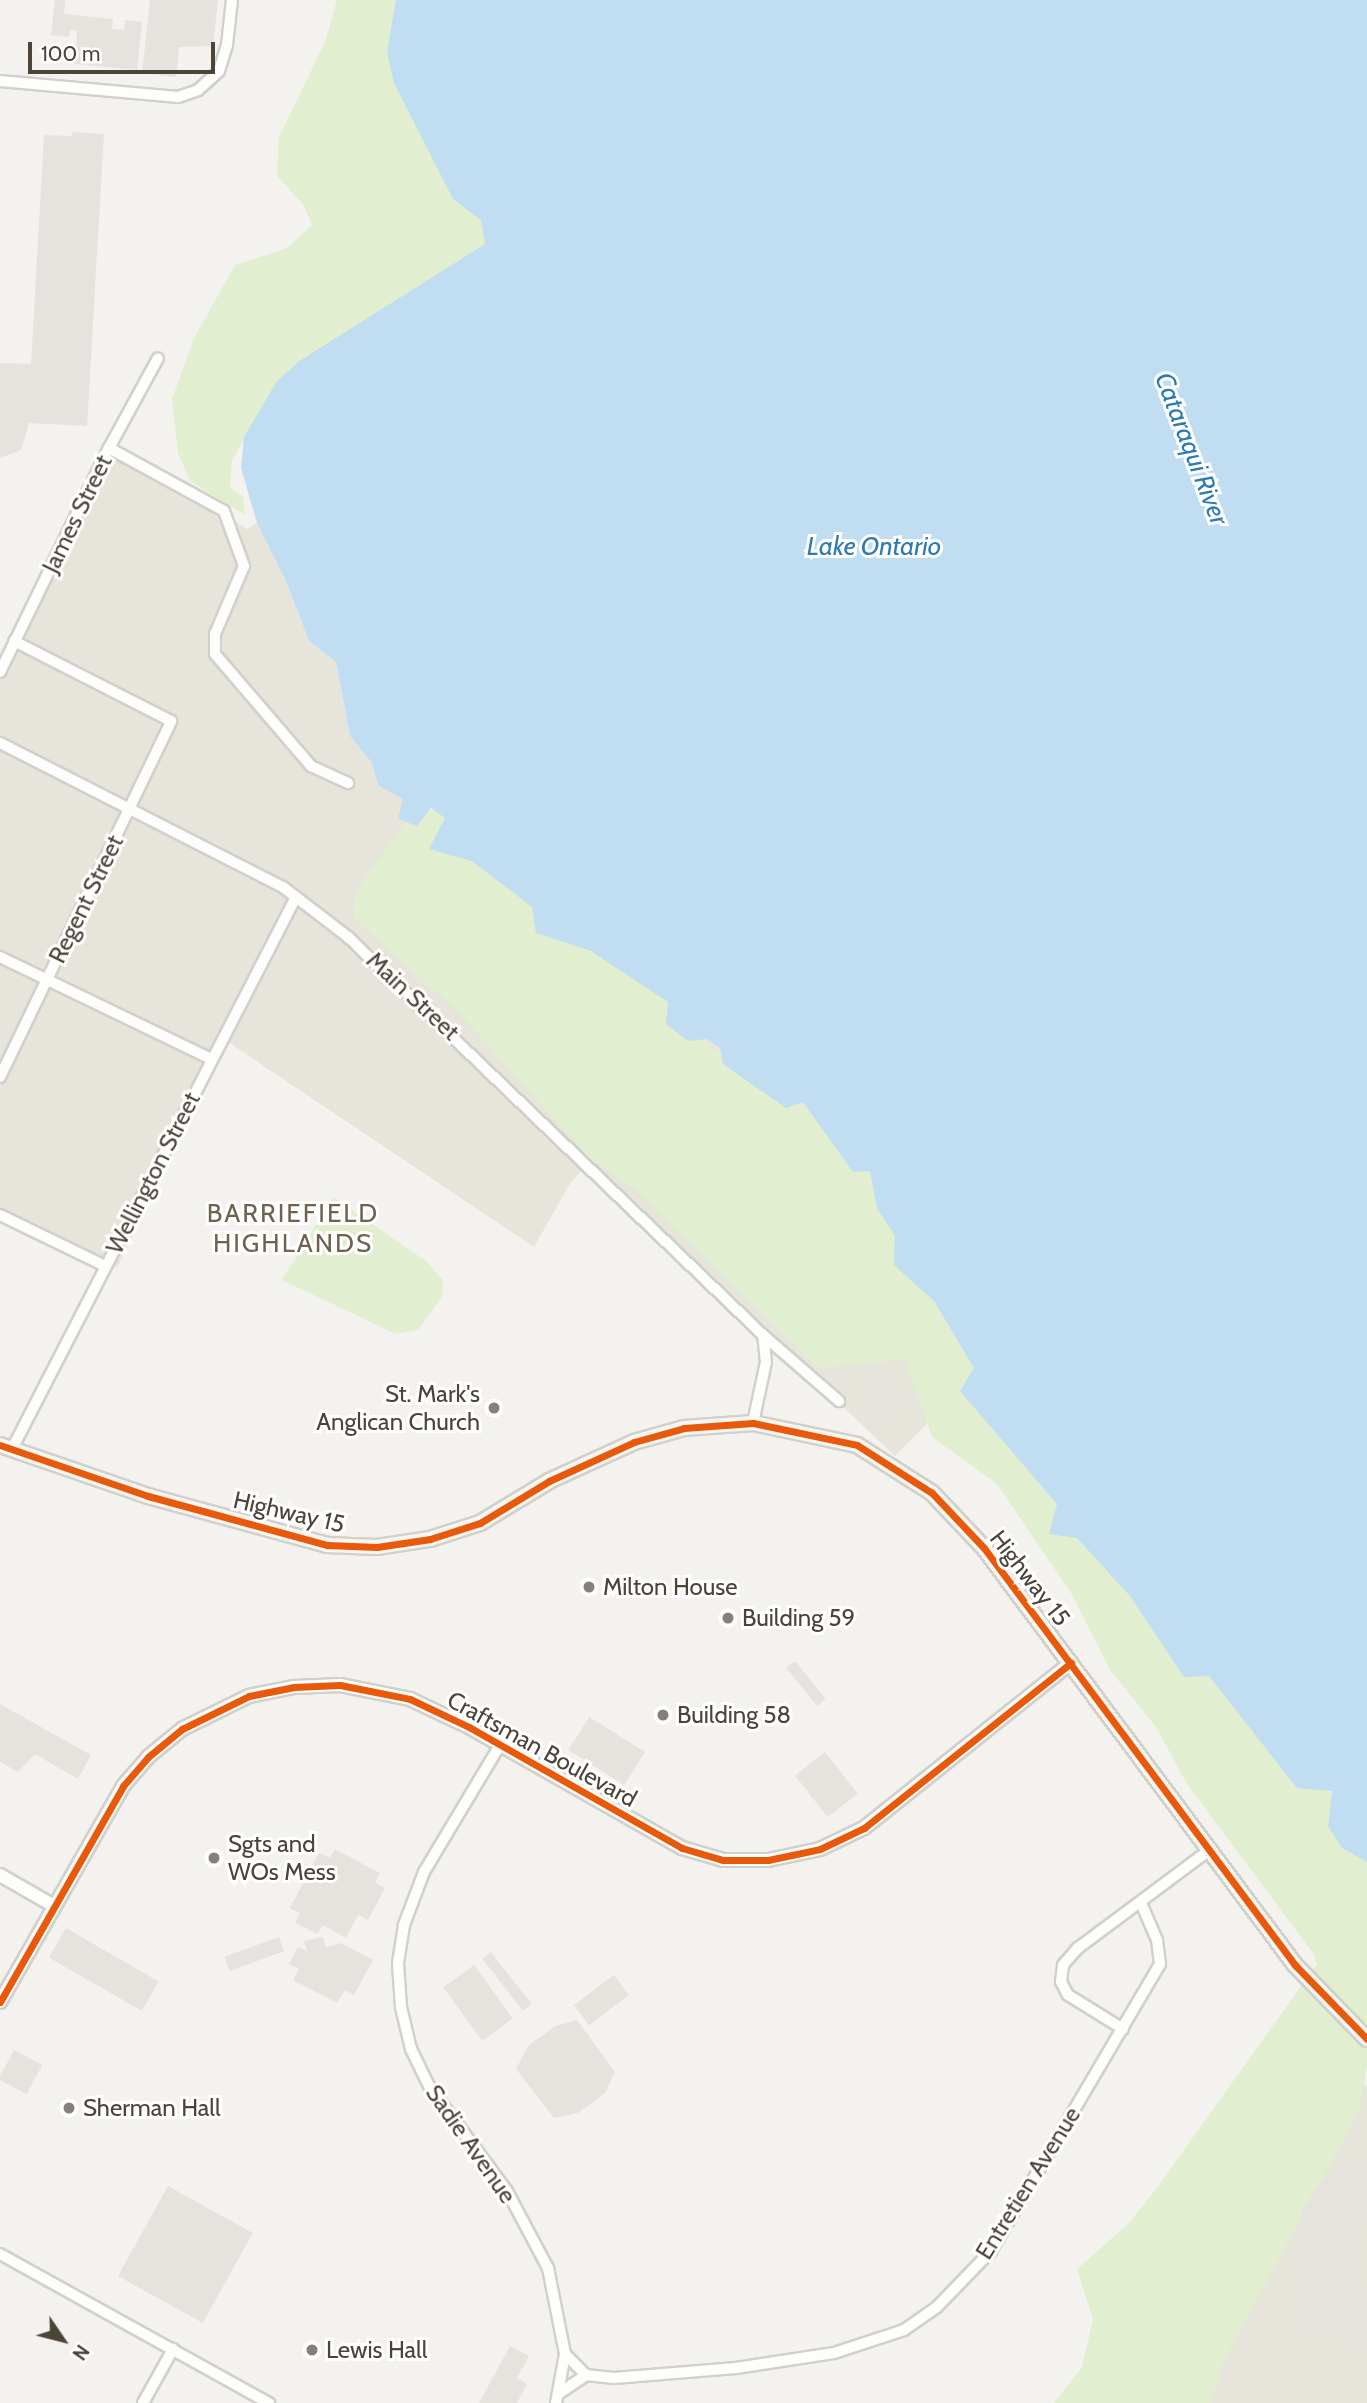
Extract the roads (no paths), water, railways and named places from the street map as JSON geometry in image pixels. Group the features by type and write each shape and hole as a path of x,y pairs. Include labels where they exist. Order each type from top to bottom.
{"main road":[{"name":"Highway 15","path":"6,1447 148,1496 327,1545 377,1547 430,1539 480,1523 549,1481 634,1442 684,1428 753,1423 857,1445 932,1493 1008,1576 1294,1965 1367,2039"}],"street":[{"path":"0,81 178,97 198,90 219,71 228,45 232,0"},
{"name":"James Street","path":"0,672 109,448 158,358"},
{"path":"109,448 224,512 243,566 215,635 215,654 312,766 348,783"},
{"name":"Regent Street","path":"0,1077 171,721 14,641"},
{"name":"Main Street","path":"0,743 296,897 404,986 763,1335 839,1401"},
{"name":"Wellington Street","path":"6,1447 105,1266 296,897"},
{"path":"0,957 211,1059"},
{"path":"0,1215 105,1266"},
{"path":"753,1423 766,1362 763,1335"},
{"name":"Craftsman Boulevard","path":"0,2002 110,1807 148,1757 181,1729 249,1696 294,1687 340,1685 379,1691 438,1712 682,1848 723,1860 768,1860 820,1849 864,1828 1071,1663"},
{"name":"Sadie Avenue","path":"500,1745 424,1872 404,1925 398,1964 401,2007 411,2049 429,2086 507,2191 548,2268 565,2354"},
{"path":"1123,2029 1068,1994 1061,1982 1063,1965 1078,1948 1211,1849"},
{"path":"0,1875 54,1906"},
{"name":"Entretien Avenue","path":"586,2375 614,2378 748,2366 834,2353 904,2330 937,2307 991,2251 1160,1964 1157,1940 1140,1903"},
{"path":"0,2254 269,2403"},
{"path":"144,2403 173,2350"},
{"path":"557,2399 586,2375 565,2354"},
{"path":"557,2399 565,2354"}],"water":[{"name":"Lake Ontario","path":"396,0 1367,0 1367,1862 1342,1848 1328,1826 1332,1791 1297,1788 1209,1676 1184,1677 1130,1596 1077,1538 1049,1534 1057,1504 960,1391 974,1368 934,1301 894,1265 895,1236 877,1208 870,1171 853,1172 803,1102 786,1108 723,1064 720,1048 707,1039 688,1041 666,1024 668,1002 591,951 536,933 532,907 472,861 429,849 445,818 431,808 417,826 398,819 403,799 378,785 372,763 350,736 336,662 309,641 286,581 257,523 241,468 244,437 277,381 301,360 485,244 481,220 453,199 394,83 387,52"}],"place":[{"name":"St. Mark's Anglican Church","path":"494,1408"},
{"name":"Milton House","path":"589,1587"},
{"name":"Building 59","path":"728,1618"},
{"name":"Building 58","path":"663,1715"},
{"name":"Sgts and WOs Mess","path":"214,1858"},
{"name":"Sherman Hall","path":"69,2108"},
{"name":"Lewis Hall","path":"312,2350"}],"district":[{"name":"BARRIEFIELD HIGHLANDS","path":"293,1229"}],"water label":[{"name":"Cataraqui River","path":"1191,449"}]}
